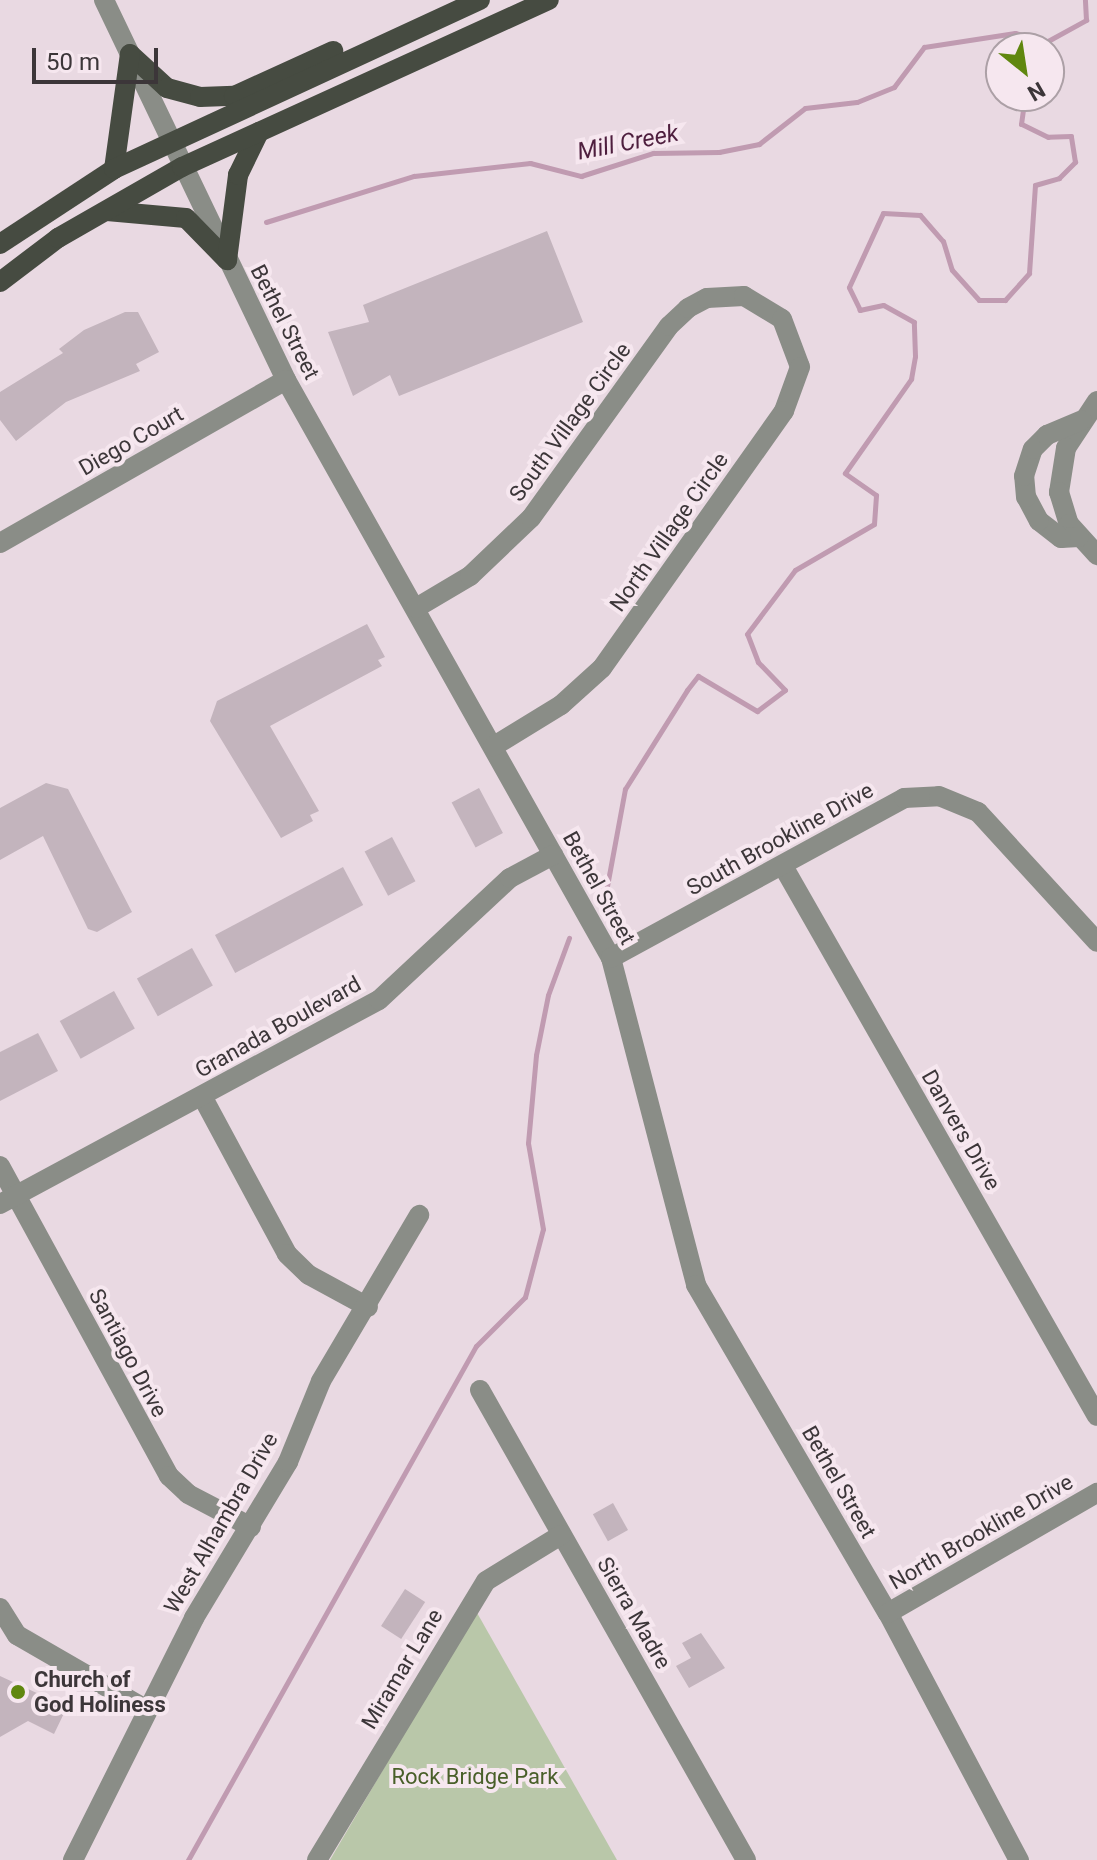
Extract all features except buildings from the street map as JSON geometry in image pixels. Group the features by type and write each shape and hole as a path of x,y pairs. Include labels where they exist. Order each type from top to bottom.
{"main road":[{"path":"0,244 114,169 357,54 480,0"},
{"path":"0,282 103,211 182,167 549,0"},
{"path":"130,54 167,88 200,97 234,96 331,50 357,54"},
{"path":"114,169 130,54"},
{"path":"227,260 238,175 259,132"},
{"path":"103,211 186,218 227,260"}],"street":[{"name":"Bethel Street","path":"104,0 286,380 611,958 696,1285 888,1613 1019,1860"},
{"name":"South Village Circle","path":"416,608 470,576 531,518 688,308 729,295 768,305"},
{"name":"North Village Circle","path":"494,746 561,705 602,668 784,411 800,367 782,319 768,305"},
{"name":"Diego Court","path":"0,543 286,380"},
{"path":"1097,401 1066,448 1059,492 1079,537 1097,555"},
{"path":"1079,537 1061,538 1039,521 1024,476 1033,449 1047,435 1082,420"},
{"name":"South Brookline Drive","path":"611,958 904,798 939,796 978,812 1097,942"},
{"name":"Granada Boulevard","path":"8,1200 379,1000 510,878 553,855"},
{"name":"Danvers Drive","path":"783,866 1097,1416"},
{"path":"202,1096 287,1254 322,1284 368,1307"},
{"name":"Santiago Drive","path":"0,1166 8,1200 169,1476 188,1494 251,1527"},
{"name":"West Alhambra Drive","path":"73,1860 145,1709 288,1462 321,1381 368,1307 419,1215"},
{"name":"Sierra Madre","path":"480,1390 746,1860"},
{"name":"North Brookline Drive","path":"888,1613 1097,1493"},
{"name":"Miramar Lane","path":"317,1860 486,1581 561,1535"},
{"path":"0,1608 17,1635 145,1709"}],"green space":[{"name":"Rock Bridge Park","path":"476,1611 617,1860 330,1860"}],"waterway":[{"name":"Mill Creek","path":"266,222 414,176 530,163 581,176 653,153 719,152 759,144 805,108 857,102 894,87 924,47 1015,33 1046,42 1086,20 1085,0"},
{"path":"607,886 625,789 687,690 698,676 757,711 785,690 758,662 747,634 795,570 874,524 876,495 845,473 911,379 915,356 914,322 883,305 860,310 849,287 883,213 920,215 943,241 952,270 979,300 1005,300 1029,273 1035,185 1059,178 1075,162 1071,136 1048,137 1021,124 1023,112"},
{"path":"188,1860 476,1346 525,1297 543,1229 528,1143 536,1055 548,995 569,938"}],"place":[{"name":"Church of God Holiness","path":"18,1692"}]}
